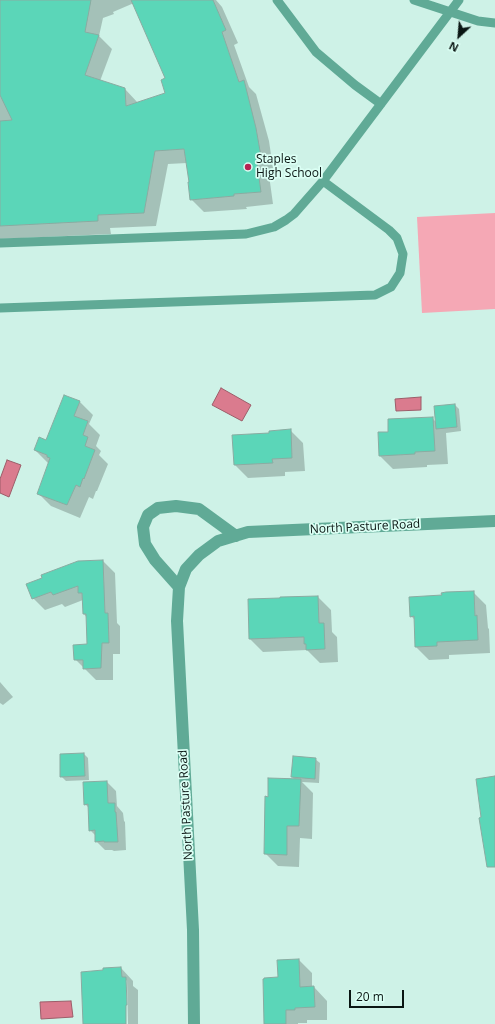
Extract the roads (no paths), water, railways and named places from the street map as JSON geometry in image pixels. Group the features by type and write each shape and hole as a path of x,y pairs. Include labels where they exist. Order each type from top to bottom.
{"street":[{"path":"179,587 156,560 145,544 143,527 148,515 158,508 176,506 199,509 236,536"},
{"name":"North Pasture Road","path":"194,1024 193,930 177,620 179,587 186,569 199,555 218,541 248,532 495,522"}],"lane":[{"path":"277,0 316,52 355,85 381,104"},
{"path":"414,0 478,21 495,23"},
{"path":"0,243 246,234 274,227 294,214 323,181 459,0"},
{"path":"0,308 375,295 391,287 400,273 403,254 397,238 389,230 323,181"}],"place":[{"name":"Staples High School","path":"248,167"}]}
